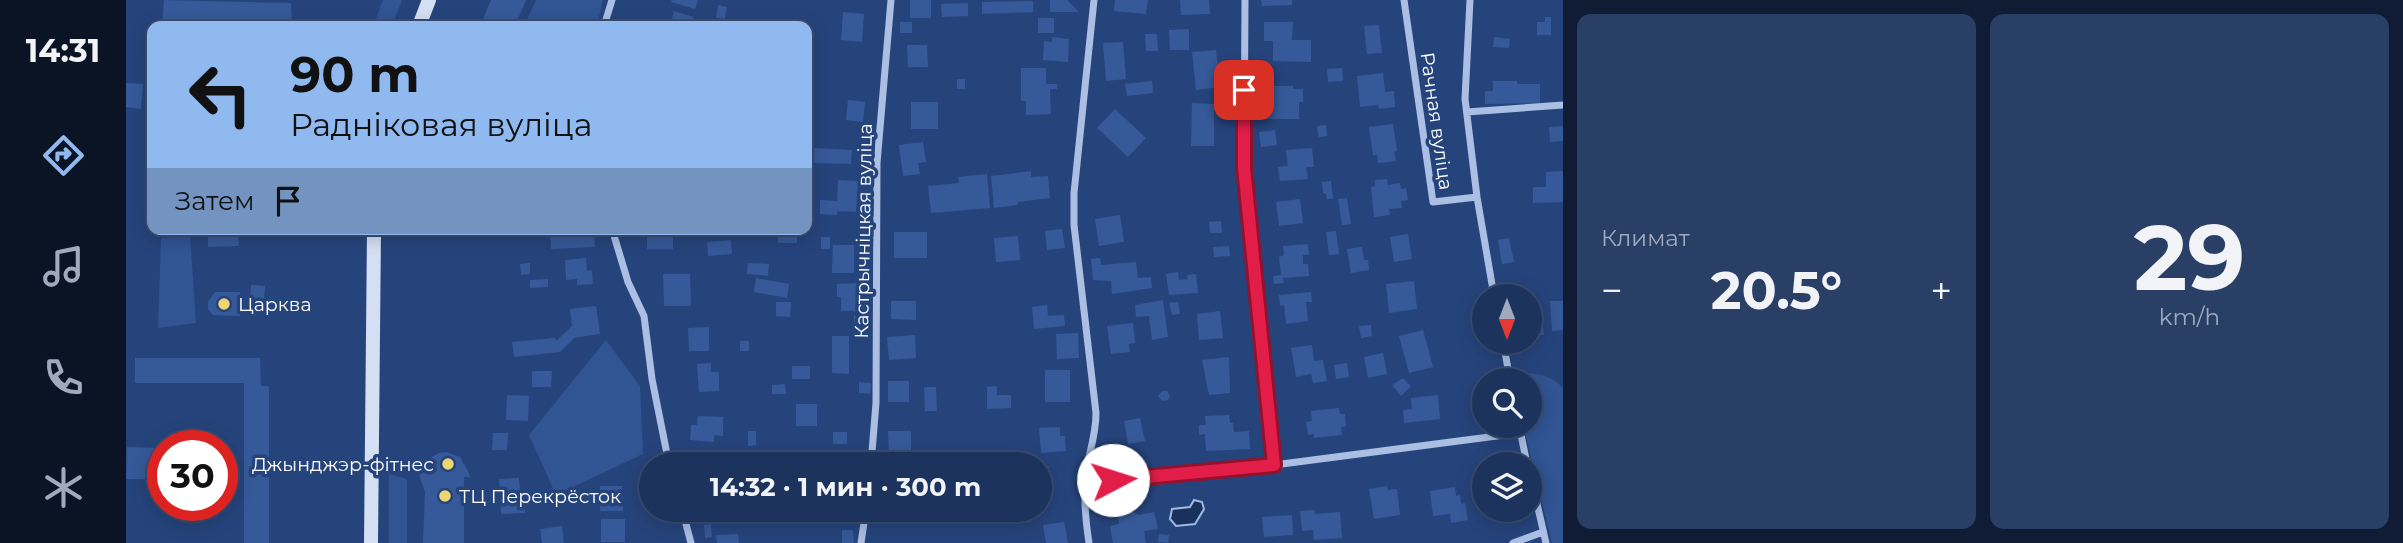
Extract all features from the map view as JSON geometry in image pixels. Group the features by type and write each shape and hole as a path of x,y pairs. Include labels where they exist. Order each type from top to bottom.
{"main road":[{"path":"421,21 429,0"},
{"path":"371,543 374,235"}],"street":[{"path":"606,21 612,0"},
{"name":"Кастрычніцкая вуліца","path":"872,452 876,402 877,163 891,0"},
{"path":"1089,543 1085,508 1086,483 1096,430 1096,413 1074,225 1074,178 1094,0"},
{"path":"1245,0 1244,167 1274,465"},
{"name":"Рачная вуліца","path":"1404,0 1433,202 1477,197"},
{"name":"Рачная вуліца","path":"1470,0 1464,75 1477,197 1492,284"},
{"path":"1467,112 1563,105"},
{"path":"614,235 628,282 644,316 652,379 667,452"},
{"path":"1086,483 1274,465 1472,436"},
{"path":"685,522 691,543"},
{"path":"861,543 864,522"},
{"path":"1541,522 1546,543"},
{"path":"1513,543 1543,532"}],"shaded area":[{"path":"383,0 402,0 394,21 375,21"},
{"path":"536,0 603,0 598,21 526,21"},
{"path":"190,235 196,323 158,328 161,238"},
{"path":"606,340 640,386 643,452 556,495 529,435"},
{"path":"1542,375 1563,388 1563,543 1552,543 1542,502 1542,452 1530,452 1526,438 1542,438"},
{"path":"389,474 407,479 407,543 389,543"},
{"path":"1194,500 1202,502 1204,509 1195,524 1176,526 1170,519 1172,509 1190,507"}],"building":[{"path":"164,0 291,3 292,21 162,21"},
{"path":"491,0 526,0 517,21 482,21"},
{"path":"698,0 695,9 671,2"},
{"path":"910,0 931,0 931,18 910,18"},
{"path":"1050,0 1067,0 1079,12 1050,12"},
{"path":"1115,0 1148,0 1146,14 1114,11"},
{"path":"1180,0 1209,0 1210,14 1181,15"},
{"path":"1261,0 1292,0 1292,5 1262,6"},
{"path":"1033,1 1033,12 982,14 982,2"},
{"path":"968,3 968,16 942,17 941,4"},
{"path":"718,5 727,7 725,19 716,18"},
{"path":"674,11 694,17 693,21 671,21"},
{"path":"843,12 864,14 862,42 841,40"},
{"path":"1545,17 1551,17 1551,35 1537,35 1537,22 1545,22"},
{"path":"1038,18 1054,18 1054,33 1038,33"},
{"path":"900,22 912,22 912,33 900,33"},
{"path":"1264,22 1293,22 1292,40 1311,40 1311,62 1273,61 1273,41 1264,41"},
{"path":"1379,25 1382,53 1367,54 1364,26"},
{"path":"1189,29 1189,50 1170,50 1169,30"},
{"path":"1145,34 1157,34 1158,51 1146,51"},
{"path":"1052,37 1069,39 1068,62 1043,60 1044,41 1052,42"},
{"path":"1494,37 1510,39 1509,48 1493,47"},
{"path":"1123,42 1126,79 1106,81 1103,43"},
{"path":"907,45 927,45 928,67 908,67"},
{"path":"1216,50 1220,87 1196,90 1192,52"},
{"path":"1021,68 1046,68 1046,84 1057,84 1057,89 1050,89 1051,114 1026,115 1026,101 1021,101"},
{"path":"1342,68 1343,81 1328,82 1327,69"},
{"path":"1383,73 1385,92 1394,91 1395,107 1360,107 1357,76"},
{"path":"957,79 965,79 965,89 957,89"},
{"path":"1152,81 1153,93 1127,96 1125,84"},
{"path":"1493,81 1540,84 1540,103 1485,104 1485,91 1493,91"},
{"path":"126,83 143,84 141,109 126,107"},
{"path":"1265,86 1293,86 1293,89 1303,89 1303,102 1299,102 1299,119 1265,119"},
{"path":"848,100 865,102 863,122 846,120"},
{"path":"911,102 938,102 938,129 911,129"},
{"path":"1192,103 1214,104 1214,146 1191,146"},
{"path":"1115,109 1146,138 1128,157 1097,128"},
{"path":"1393,124 1396,161 1378,163 1377,155 1373,155 1369,127"},
{"path":"1326,125 1327,136 1319,137 1317,126"},
{"path":"1563,126 1563,141 1550,142 1549,127"},
{"path":"1275,130 1277,145 1261,147 1259,132"},
{"path":"923,142 926,162 918,163 920,174 903,176 899,145"},
{"path":"813,148 852,150 851,164 813,163"},
{"path":"1312,148 1314,167 1306,167 1308,179 1280,181 1278,167 1288,166 1286,150"},
{"path":"1031,171 1031,177 1048,176 1050,198 994,208 991,176"},
{"path":"1563,171 1563,202 1533,203 1533,187 1546,187 1546,172"},
{"path":"987,174 990,208 931,213 928,186 959,183 958,177"},
{"path":"1387,179 1388,185 1400,183 1401,189 1406,188 1408,200 1401,201 1402,208 1389,209 1390,215 1374,217 1371,187 1375,186 1375,180"},
{"path":"838,180 858,181 856,212 820,214 820,200 837,201"},
{"path":"1331,181 1333,199 1327,199 1323,193 1322,182"},
{"path":"1347,198 1351,224 1342,225 1338,199"},
{"path":"1300,199 1303,223 1279,226 1276,202"},
{"path":"1120,215 1124,242 1099,246 1095,219"},
{"path":"1221,221 1222,233 1210,233 1209,222"},
{"path":"1062,229 1065,248 1047,250 1045,231"},
{"path":"1336,231 1339,254 1329,255 1326,232"},
{"path":"894,232 927,232 927,258 894,258"},
{"path":"1408,234 1412,259 1394,262 1390,237"},
{"name":"Царква","path":"208,235 238,235 239,246 208,247"},
{"path":"550,235 594,235 595,247 551,249"},
{"path":"647,235 673,235 673,249 647,249"},
{"path":"778,235 797,235 797,243 778,243"},
{"path":"1018,236 1020,260 996,262 994,238"},
{"path":"821,237 830,237 830,249 821,249"},
{"path":"1509,238 1514,262 1502,264 1498,240"},
{"path":"731,240 732,254 708,256 707,242"},
{"path":"1308,244 1309,255 1303,255 1303,264 1308,264 1309,276 1283,278 1284,283 1274,284 1273,276 1281,275 1279,257 1284,255 1283,246"},
{"path":"833,245 854,245 854,273 832,273"},
{"path":"1229,246 1230,256 1214,257 1213,247"},
{"path":"1362,247 1369,270 1351,273 1347,249"},
{"path":"586,258 587,271 592,270 593,284 577,285 577,279 566,280 565,260"},
{"path":"1100,258 1101,265 1136,262 1138,278 1151,277 1152,288 1112,294 1111,281 1093,280 1091,259"},
{"path":"530,263 530,274 521,275 520,264"},
{"path":"748,263 769,264 768,276 747,274"},
{"path":"1178,272 1179,280 1196,274 1198,293 1169,295 1166,274"},
{"path":"663,274 690,274 691,306 664,306"},
{"path":"756,278 789,284 787,298 754,292"},
{"path":"548,279 548,287 530,288 530,280"},
{"path":"1414,281 1417,309 1389,313 1386,284"},
{"path":"863,283 863,311 841,311 837,284"},
{"path":"251,285 265,286 264,300 250,299"},
{"name":"Царква","path":"215,292 240,292 240,316 213,315 208,309 208,302"},
{"path":"1311,292 1312,302 1306,302 1308,321 1286,324 1284,305 1280,306 1279,295"},
{"path":"1163,300 1168,337 1152,340 1149,316 1136,317 1135,305"},
{"path":"891,301 916,301 916,320 891,319"},
{"path":"1550,301 1563,301 1563,330 1552,331"},
{"path":"776,302 791,302 790,317 776,316"},
{"path":"1178,302 1180,314 1172,315 1169,303"},
{"path":"1047,305 1048,316 1064,315 1065,326 1034,329 1032,307"},
{"path":"596,306 600,334 574,338 560,352 514,357 512,342 555,338 556,341 572,326 570,309"},
{"path":"1220,311 1223,338 1199,340 1197,314"},
{"path":"854,316 868,316 868,330 854,330"},
{"path":"1133,323 1135,343 1129,344 1130,352 1111,354 1107,326"},
{"path":"1371,325 1372,336 1361,338 1359,326"},
{"path":"709,327 709,351 689,351 688,328"},
{"path":"1423,330 1433,367 1409,373 1399,336"},
{"path":"1078,333 1079,358 1057,359 1056,334"},
{"path":"915,335 916,358 889,360 887,337"},
{"path":"832,336 849,336 849,374 832,373"},
{"path":"740,341 749,341 749,351 740,351"},
{"path":"1312,345 1314,361 1323,360 1327,381 1313,383 1311,374 1296,377 1291,348"},
{"path":"1383,353 1387,374 1368,378 1364,357"},
{"path":"1229,357 1230,393 1209,395 1202,360"},
{"path":"135,358 260,358 261,386 269,386 269,543 244,543 244,383 135,383"},
{"path":"711,363 711,372 719,372 719,391 699,392 697,364"},
{"path":"1347,363 1349,377 1336,379 1334,365"},
{"path":"792,366 810,366 810,379 792,379"},
{"path":"1045,370 1070,370 1070,402 1045,402"},
{"path":"532,371 552,371 551,387 532,387"},
{"path":"1403,378 1411,386 1401,396 1392,385"},
{"path":"888,381 909,381 909,402 888,402"},
{"path":"859,382 871,383 870,394 859,393"},
{"path":"785,384 786,394 772,394 772,385"},
{"path":"997,386 997,395 1011,395 1011,408 987,409 987,387"},
{"path":"924,387 936,387 937,411 925,411"},
{"path":"1162,391 1167,391 1170,396 1168,400 1162,401 1158,396"},
{"path":"507,395 529,396 528,421 506,420"},
{"path":"1438,395 1440,419 1404,423 1403,410 1412,409 1411,398"},
{"path":"796,404 817,404 817,426 796,426"},
{"path":"1339,408 1340,414 1345,414 1346,426 1341,427 1342,435 1314,438 1314,434 1308,435 1306,422 1312,421 1311,411"},
{"path":"1229,415 1234,432 1249,431 1250,449 1206,451 1205,434 1199,435 1199,425 1206,425 1205,416"},
{"path":"698,416 723,417 723,436 714,435 714,442 690,440 691,425 697,425"},
{"path":"1140,418 1145,441 1128,444 1124,421"},
{"path":"1060,427 1060,436 1065,436 1066,451 1041,452 1039,428"},
{"path":"748,431 756,431 756,445 748,446"},
{"path":"888,431 911,431 911,452 889,452"},
{"path":"833,432 847,432 847,444 833,444"},
{"path":"493,433 508,433 507,450 492,450"},
{"path":"127,447 147,448 147,479 126,479"},
{"name":"ТЦ Перекрёсток","path":"446,452 460,457 470,477 464,477 464,543 423,543 425,492 419,475 426,460"},
{"path":"519,478 520,490 524,490 525,513 501,514 499,479"},
{"path":"600,486 622,486 623,511 600,511"},
{"path":"1387,486 1388,490 1397,489 1400,515 1374,519 1369,489"},
{"path":"1455,487 1461,504 1465,503 1468,520 1451,523 1450,514 1433,516 1430,491"},
{"path":"1108,497 1109,506 1097,508 1096,499"},
{"path":"1314,510 1315,514 1340,512 1342,538 1314,540 1313,530 1302,531 1300,511"},
{"path":"1134,512 1139,515 1154,512 1158,529 1144,531 1146,543 1113,543 1110,526 1119,524 1118,515"},
{"path":"1292,515 1293,535 1264,537 1262,517"},
{"path":"601,519 625,519 625,542 601,542"},
{"path":"1064,522 1068,543 1046,543 1043,525"},
{"path":"711,524 712,537 705,538 704,525"},
{"path":"562,526 564,543 542,543 540,529"},
{"path":"842,530 853,530 854,543 842,543"},
{"path":"738,534 739,543 717,543 716,535"},
{"path":"1159,534 1169,535 1168,543 1158,542"}],"place":[{"name":"Царква","path":"224,304"},
{"name":"Джынджэр-фітнес","path":"448,464"},
{"name":"ТЦ Перекрёсток","path":"445,496"}],"route":[{"path":"1113,480 1274,465 1244,167 1244,90"}]}
